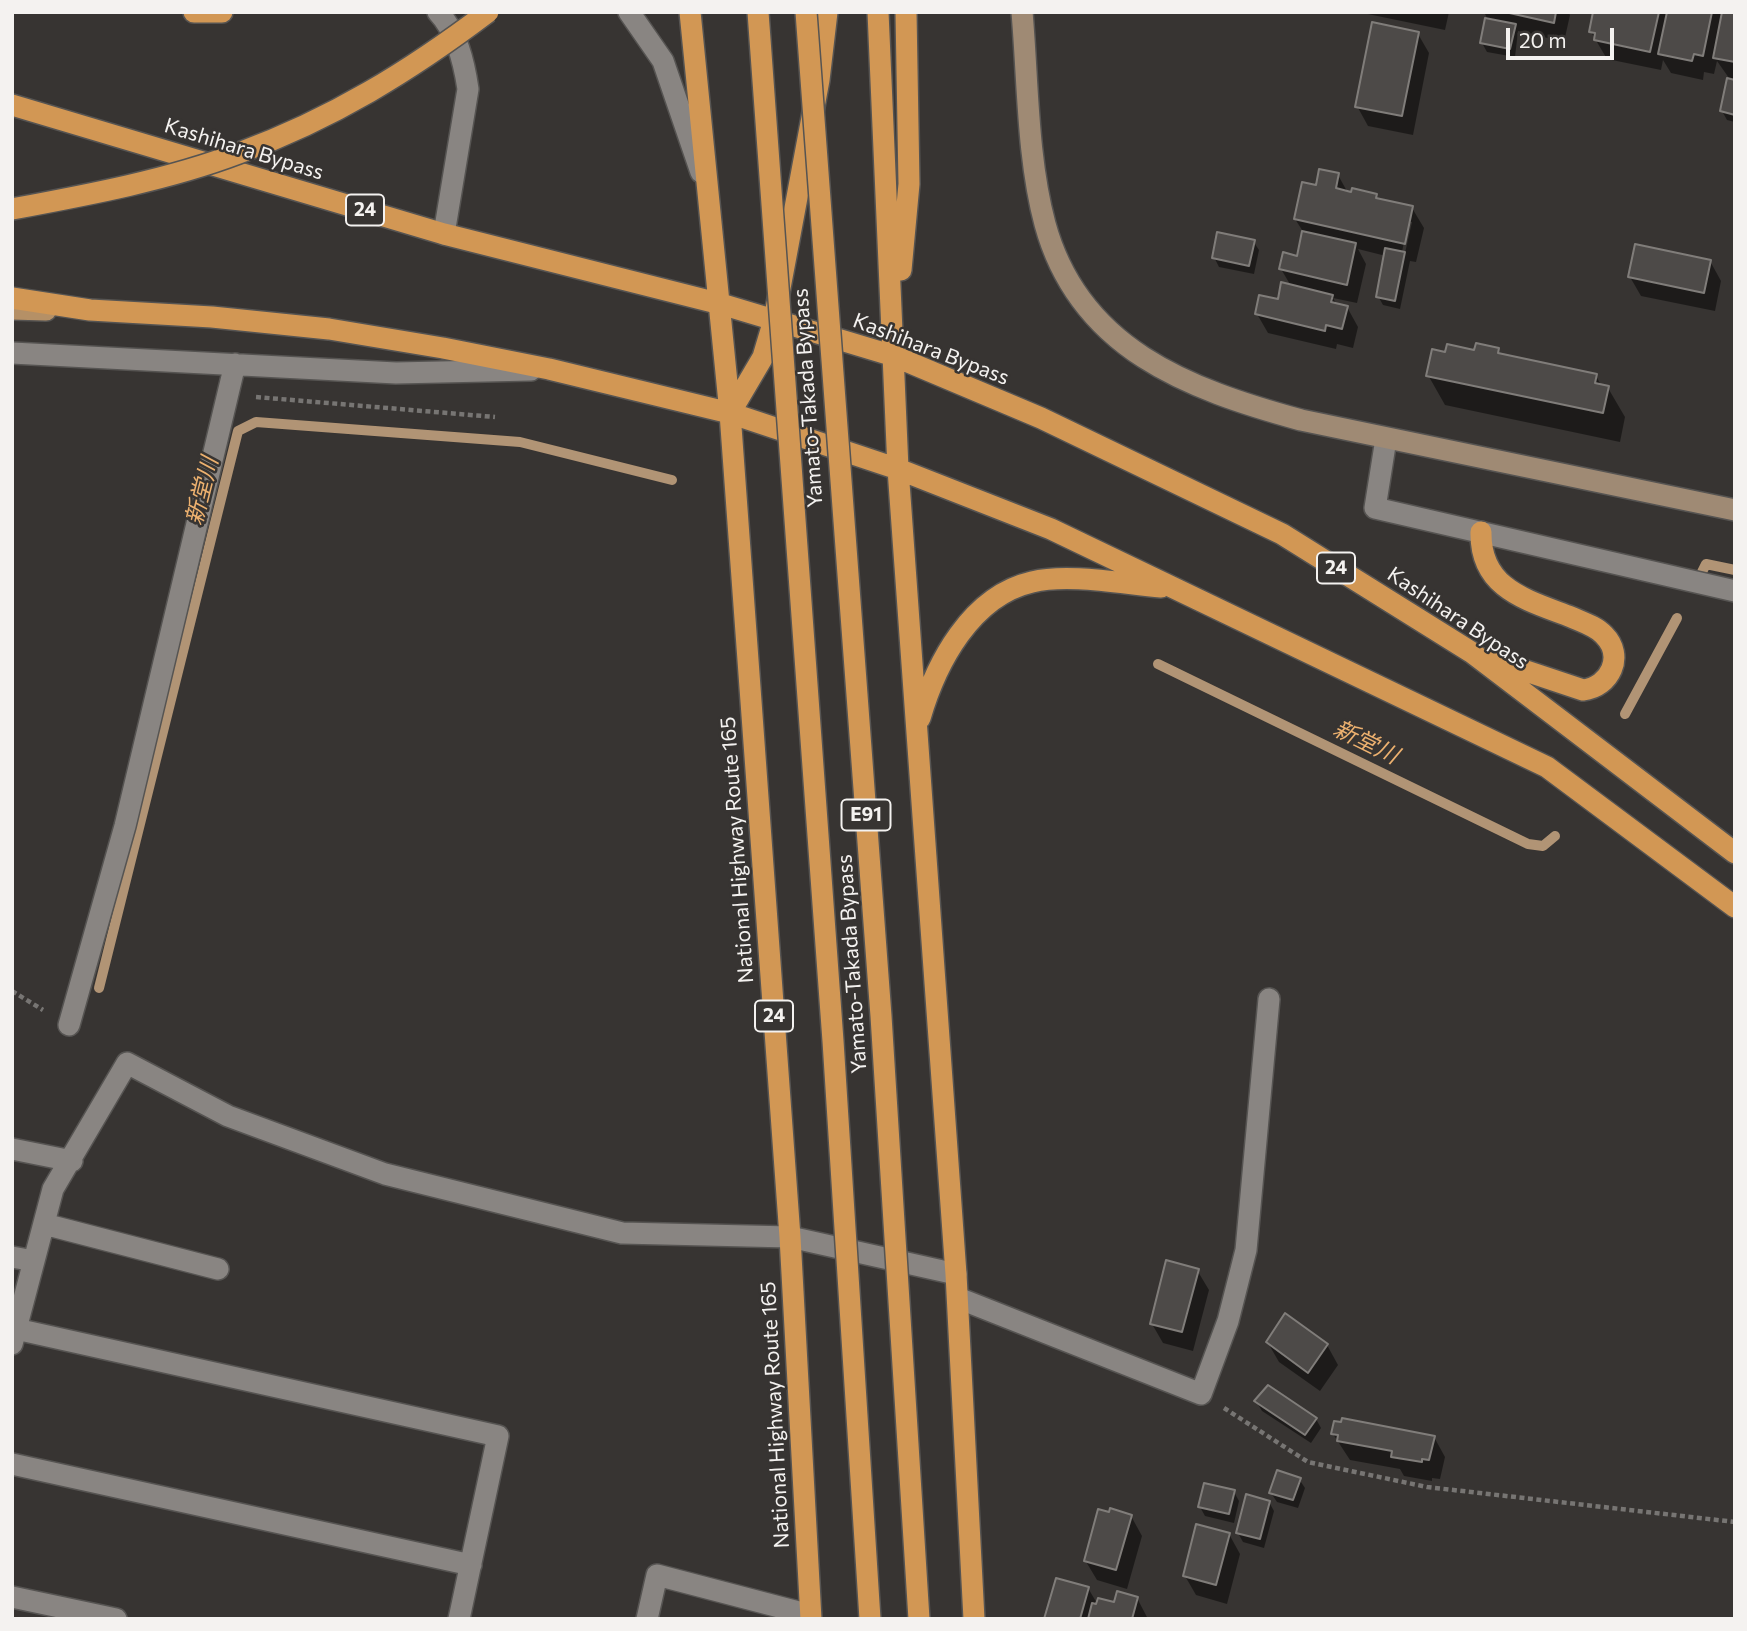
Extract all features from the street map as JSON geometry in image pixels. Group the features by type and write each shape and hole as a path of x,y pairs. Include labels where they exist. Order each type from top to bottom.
{"highway":[{"path":"194,12 222,12"},
{"path":"12,209 98,193 239,154 337,110 418,65 488,12"},
{"name":"24","path":"690,12 730,413"},
{"name":"Yamato-Takada Bypass","path":"758,12 833,1041 870,1619"},
{"name":"Yamato-Takada Bypass","path":"806,12 881,1016 919,1619"},
{"path":"730,413 763,357 774,320 819,79 827,12"},
{"path":"878,12 898,469 957,1274 974,1619"},
{"path":"894,356 909,184 906,12"},
{"name":"Kashihara Bypass","path":"12,105 444,234 721,304 894,356 1041,418 1282,534 1471,652 1735,853"},
{"path":"12,298 90,310 212,317 329,329 549,369 730,413 898,469 1051,529 1547,768 1735,907"},
{"name":"National Highway Route 165","path":"730,413 790,1237 811,1617"},
{"path":"1471,652 1570,688 1596,688 1605,682 1612,671 1611,645 1594,627 1526,600 1502,584 1485,562 1481,549 1481,532"},
{"path":"917,730 930,687 953,644 987,605 1008,591 1031,582 1058,579 1174,588"}],"main road":[{"path":"12,309 90,310"}],"street":[{"path":"438,12 457,43 465,66 468,89 444,234"},
{"path":"629,12 663,61 706,187"},
{"path":"1022,12 1034,156 1045,224 1068,278 1097,320 1137,356 1186,383 1275,414 1735,510"},
{"path":"12,353 396,373 549,369"},
{"path":"69,1025 125,826 235,364"},
{"path":"1386,439 1375,508 1735,591"},
{"path":"958,1298 1201,1394 1228,1321 1247,1250 1269,999"},
{"path":"459,1619 498,1436 14,1337 53,1189 72,1161 127,1063 228,1116 385,1174 622,1233 790,1237 957,1274"},
{"path":"12,1149 72,1161"},
{"path":"44,1224 218,1269"},
{"path":"12,1257 34,1261"},
{"path":"12,1464 471,1565"},
{"path":"647,1619 657,1575 811,1617"},
{"path":"12,1597 116,1619"}],"path":[{"path":"228,390 266,400 495,417"},
{"path":"1201,1394 1308,1462 1427,1487 1735,1522"}],"building":[{"path":"1505,12 1556,12 1554,23"},
{"path":"1593,12 1659,12 1650,52 1594,40 1595,33 1589,32"},
{"path":"1667,12 1712,12 1703,56 1694,54 1692,61 1658,54"},
{"path":"1722,12 1735,12 1735,62 1713,58"},
{"path":"1485,18 1516,24 1510,49 1480,43"},
{"path":"1372,22 1419,32 1402,116 1355,107"},
{"path":"1727,78 1735,80 1735,115 1720,111"},
{"path":"1319,169 1339,173 1336,188 1351,192 1352,188 1377,194 1376,198 1413,206 1405,244 1294,219 1302,182 1316,185"},
{"path":"1302,231 1356,243 1347,285 1279,269 1283,252 1297,256"},
{"path":"1217,232 1255,240 1249,266 1212,258"},
{"path":"1635,244 1711,260 1704,293 1628,277"},
{"path":"1385,248 1405,252 1395,301 1376,297"},
{"path":"1281,282 1333,295 1331,302 1348,306 1342,329 1326,325 1325,331 1255,314 1259,295 1278,299"},
{"path":"1476,343 1499,348 1498,353 1597,374 1595,383 1609,386 1603,413 1426,376 1432,349 1445,352 1447,344 1474,350"},
{"path":"1166,1260 1199,1269 1182,1332 1150,1324"},
{"path":"1285,1313 1328,1344 1308,1373 1266,1342"},
{"path":"1268,1385 1317,1418 1305,1435 1254,1401"},
{"path":"1342,1418 1435,1436 1429,1460 1422,1459 1422,1462 1391,1457 1392,1451 1337,1441 1338,1435 1331,1434 1334,1421 1341,1422"},
{"path":"1277,1470 1301,1478 1293,1500 1269,1493"},
{"path":"1204,1483 1235,1490 1229,1514 1198,1507"},
{"path":"1246,1494 1270,1501 1260,1539 1236,1533"},
{"path":"1110,1508 1132,1515 1116,1570 1084,1561 1098,1509 1109,1512"},
{"path":"1196,1524 1230,1533 1216,1585 1183,1576"},
{"path":"1056,1578 1089,1587 1080,1619 1044,1619"},
{"path":"1117,1591 1138,1597 1132,1619 1088,1619 1092,1603 1096,1604 1098,1598 1114,1602"}],"waterway":[{"name":"新堂川","path":"99,988 238,431 256,422 520,442 672,480"},
{"name":"新堂川","path":"1702,572 1706,564 1735,570"},
{"name":"新堂川","path":"1625,714 1677,618"},
{"name":"新堂川","path":"1158,664 1528,844 1543,846 1555,836"}]}
